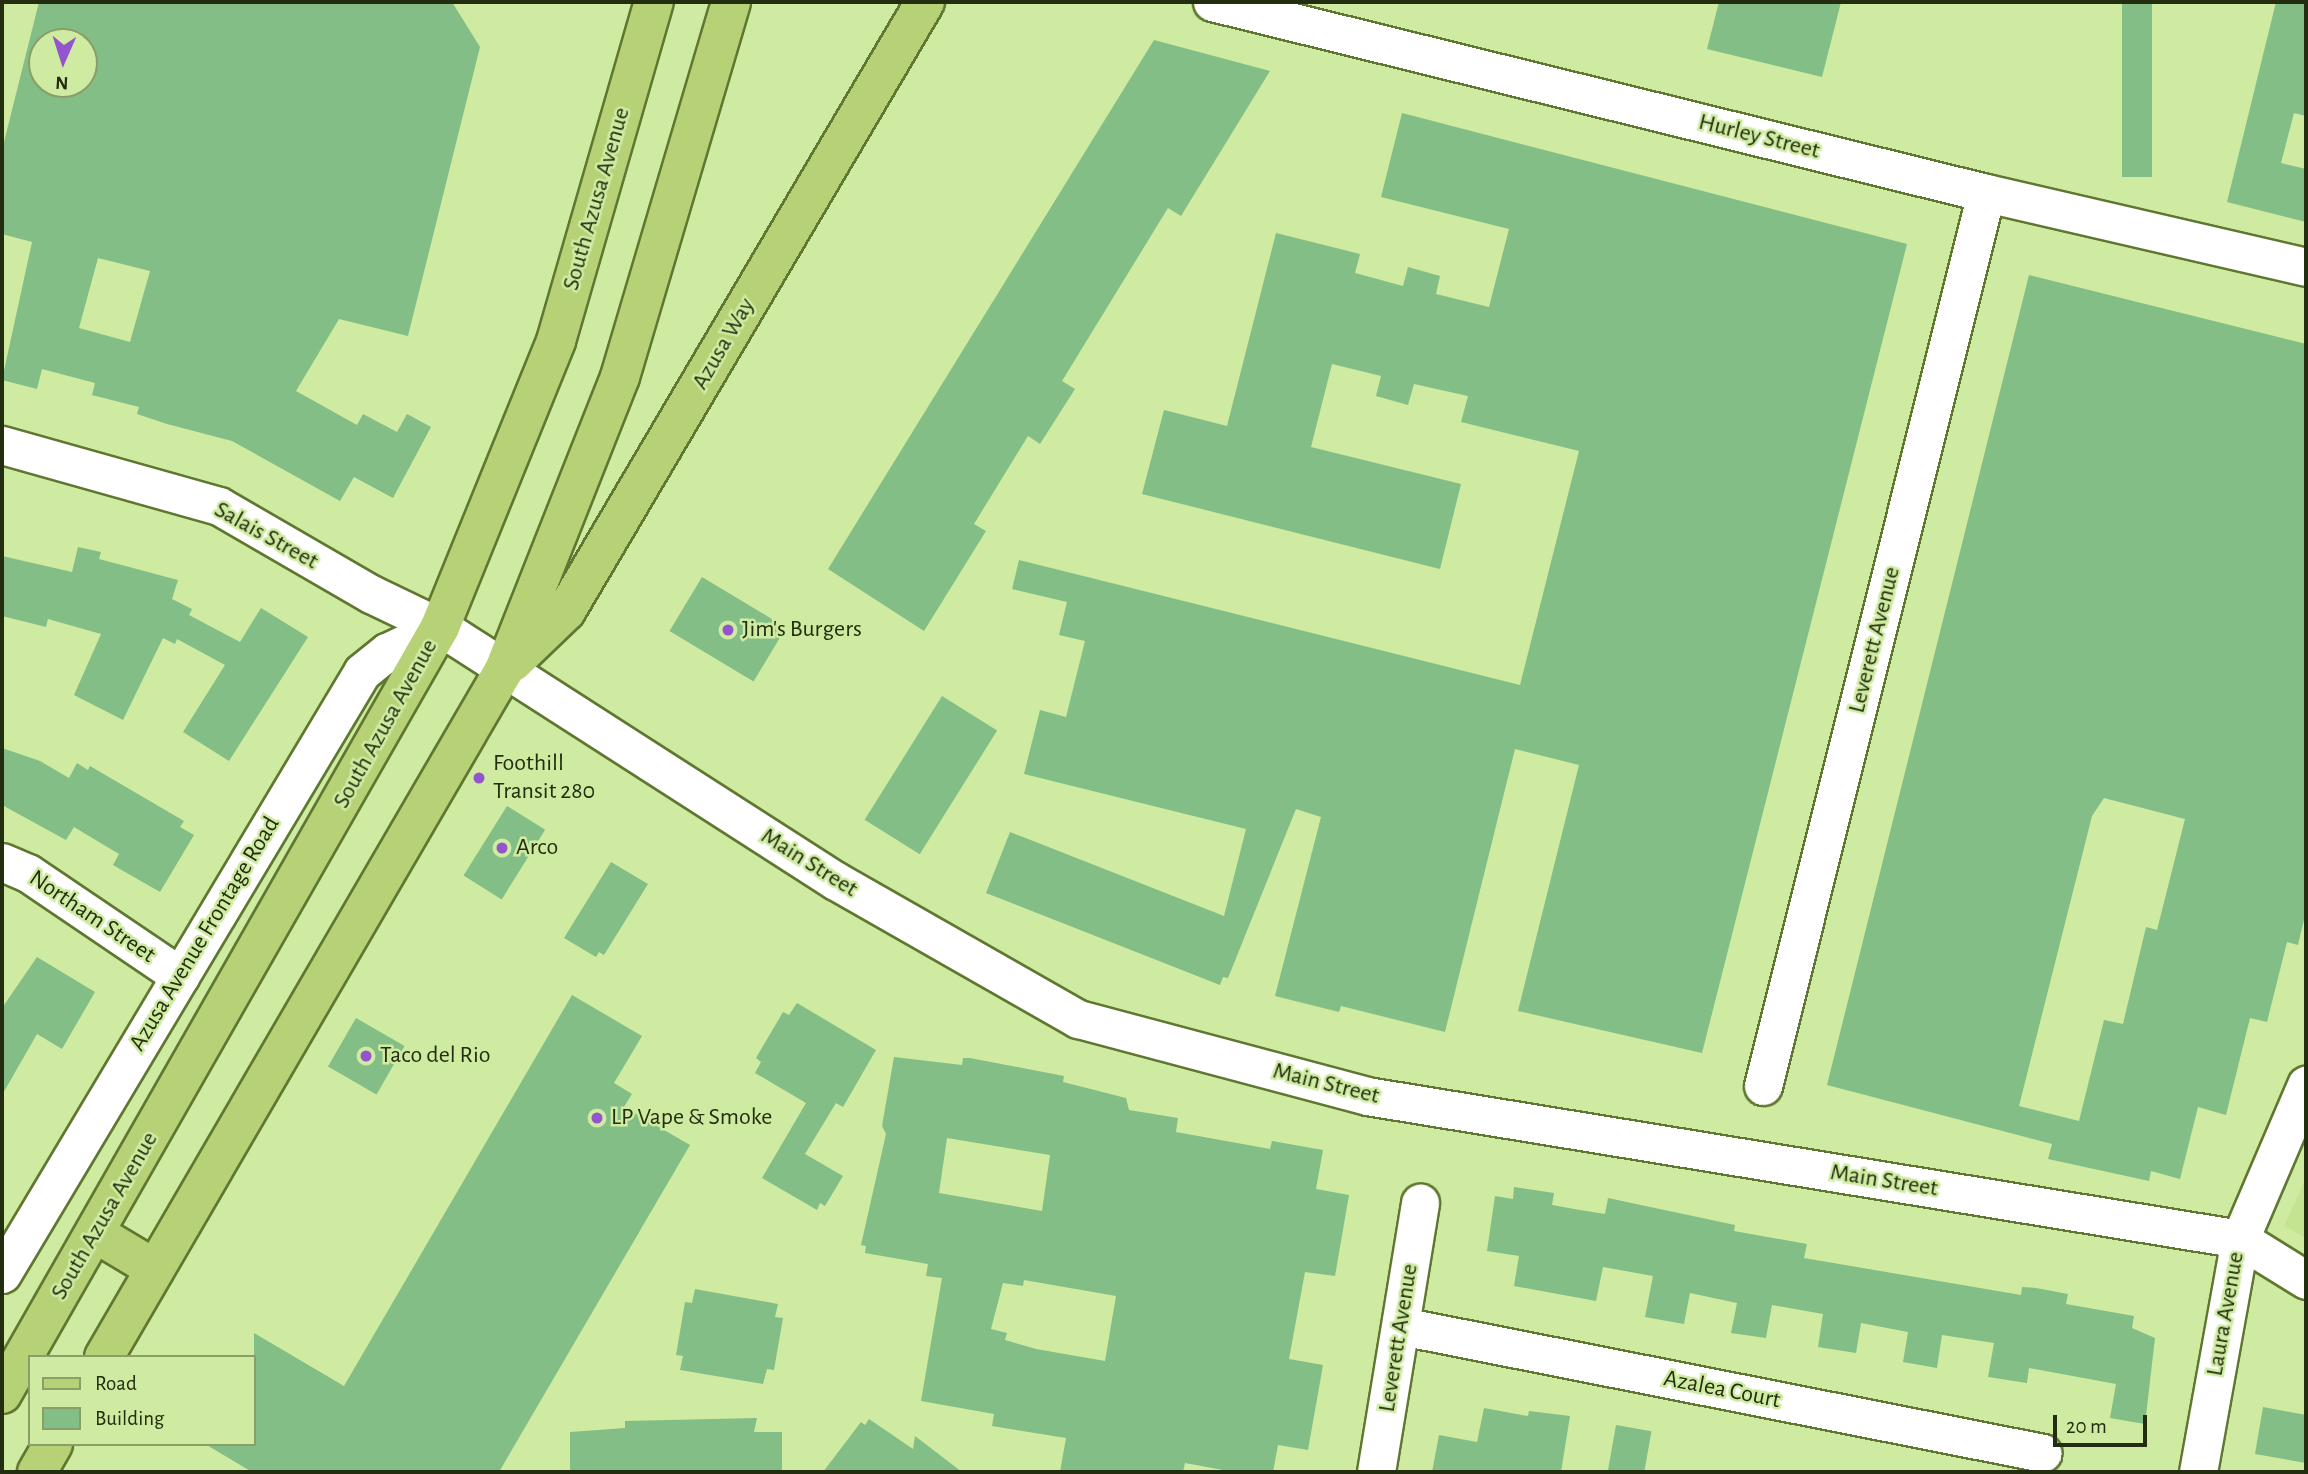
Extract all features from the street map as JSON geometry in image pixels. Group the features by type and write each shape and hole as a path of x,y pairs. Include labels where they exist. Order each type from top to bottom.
{"main road":[{"name":"South Azusa Avenue","path":"2,1394 440,627 556,341 654,2"},
{"path":"105,1355 504,670 620,377 731,2"},
{"name":"Azusa Way","path":"504,670 566,611 925,2"},
{"path":"95,1233 155,1269"},
{"path":"37,1472 52,1446"}],"street":[{"name":"Hurley Street","path":"1212,2 1986,193 2306,267"},
{"name":"Leverett Avenue","path":"1763,1086 1986,193"},
{"name":"Salais Street","path":"2,445 219,506 316,563 440,627"},
{"name":"Main Street","path":"440,627 836,881 1079,1019 1367,1096 2240,1239 2306,1280"},
{"name":"Azusa Avenue Frontage Road","path":"2,1274 362,672 387,652 440,627"},
{"name":"Northam Street","path":"2,862 28,873 180,976"},
{"name":"Laura Avenue","path":"2198,1472 2240,1239 2306,1085"},
{"name":"Leverett Avenue","path":"1376,1472 1420,1203"},
{"name":"Azalea Court","path":"1401,1326 2043,1453"}],"shaded area":[{"path":"2306,1178 2306,1238 2284,1226"}],"building":[{"path":"39,2 452,2 480,47 408,336 339,319 296,391 357,425 363,414 397,432 407,414 431,427 393,498 354,477 340,501 232,441 167,424 137,414 139,407 92,395 95,383 42,369 37,389 2,380 32,242 2,234 2,150 28,46 28,98 98,98 98,28 32,28","holes":["98,258 150,271 130,342 79,328"]},
{"path":"1719,2 1841,2 1822,77 1707,49"},
{"path":"2122,2 2152,2 2152,177 2122,177"},
{"path":"2276,2 2306,2 2306,116 2294,113 2281,163 2306,169 2306,222 2227,202"},
{"path":"1154,40 1270,71 1181,216 1168,208 1062,381 1075,389 1040,444 1028,436 974,524 986,531 924,631 828,569"},
{"path":"1402,113 1907,244 1702,1053 1518,1011 1579,765 1515,749 1445,1032 1341,1006 1339,1012 1275,996 1321,817 1296,809 1228,978 1223,977 1220,985 986,893 1010,832 1224,916 1246,829 1024,774 1040,710 1066,717 1085,641 1059,635 1067,602 1012,589 1019,560 1520,685 1579,451 1461,422 1468,396 1414,384 1408,405 1376,396 1381,376 1332,364 1311,447 1461,484 1440,569 1142,494 1164,410 1227,426 1276,233 1360,254 1355,273 1403,286 1408,267 1440,276 1436,294 1489,307 1509,229 1381,197"},
{"path":"2029,275 2306,344 2306,911 2298,945 2287,942 2267,1022 2250,1018 2226,1115 2198,1107 2180,1179 2151,1171 2149,1181 2048,1159 2052,1144 1827,1085","holes":["2104,798 2185,819 2157,930 2146,927 2123,1024 2104,1020 2079,1121 2019,1106 2092,816"]},
{"path":"78,547 101,552 99,559 178,580 172,599 192,609 189,615 240,642 261,608 308,637 229,761 183,732 225,665 177,639 175,644 163,638 123,720 74,695 101,634 48,619 46,627 2,616 2,556 72,572"},
{"name":"Jim's Burgers","path":"702,577 786,627 754,681 670,631"},
{"path":"942,696 997,730 920,854 865,820"},
{"path":"2,748 40,761 69,778 77,763 88,770 90,766 184,821 180,827 194,835 160,892 113,865 119,854 74,827 66,840 2,805"},
{"path":"507,806 545,830 502,899 464,876"},
{"path":"611,862 648,884 604,955 599,952 596,957 564,938"},
{"path":"37,957 95,992 62,1049 37,1034 2,1095 2,1008"},
{"path":"572,995 642,1036 614,1083 632,1094 624,1107 690,1145 499,1472 252,1472 208,1446 256,1446 254,1333 344,1386"},
{"path":"797,1003 876,1050 843,1107 836,1103 805,1154 843,1176 825,1206 820,1203 817,1210 762,1178 806,1103 755,1073 761,1062 756,1058 783,1012 789,1015"},
{"name":"Taco del Rio","path":"356,1018 404,1046 376,1094 328,1066"},
{"path":"894,1057 962,1065 963,1058 970,1058 1064,1076 1063,1082 1126,1098 1129,1110 1178,1118 1176,1132 1270,1149 1272,1141 1323,1150 1316,1189 1349,1195 1335,1276 1305,1272 1289,1359 1323,1365 1308,1450 1278,1445 1273,1472 1234,1472 1185,1463 1183,1472 1060,1472 1066,1438 992,1426 994,1414 921,1401 942,1278 926,1276 928,1264 865,1253 866,1246 861,1245 886,1134 882,1126","holes":["947,1138 1050,1155 1042,1211 939,1193","1024,1280 1116,1296 1105,1361 1036,1349 1005,1340 1007,1333 991,1329 1003,1283 1023,1286"]},
{"path":"1514,1187 1554,1193 1552,1205 1580,1210 1605,1214 1608,1198 1735,1225 1734,1231 1807,1244 1804,1258 2021,1295 2022,1287 2036,1288 2068,1294 2066,1304 2134,1316 2132,1328 2155,1338 2145,1424 2110,1418 2116,1384 2029,1368 2027,1383 1988,1377 1994,1343 1942,1335 1937,1368 1903,1362 1908,1332 1861,1323 1856,1353 1818,1347 1823,1314 1772,1305 1766,1338 1731,1333 1737,1303 1690,1293 1684,1324 1645,1317 1653,1276 1603,1267 1596,1301 1514,1286 1519,1256 1487,1251 1495,1196 1513,1199"},
{"path":"695,1289 778,1304 775,1317 783,1318 774,1370 767,1369 763,1384 680,1370 683,1356 676,1355 685,1302 692,1303"},
{"path":"2263,1407 2306,1415 2306,1463 2255,1454"},
{"path":"1484,1408 1528,1416 1529,1411 1570,1416 1561,1472 1432,1472 1439,1435 1477,1442"},
{"path":"757,1418 754,1432 782,1432 782,1472 570,1472 570,1432 625,1428 625,1421"},
{"path":"869,1419 913,1449 915,1436 962,1472 823,1472 861,1422 865,1425"},
{"path":"1616,1425 1651,1431 1644,1472 1608,1472"}],"place":[{"name":"Jim's Burgers","path":"728,630"},
{"name":"Foothill Transit 280","path":"479,778"},
{"name":"Arco","path":"502,848"},
{"name":"Taco del Rio","path":"366,1056"},
{"name":"LP Vape & Smoke","path":"597,1118"}]}
